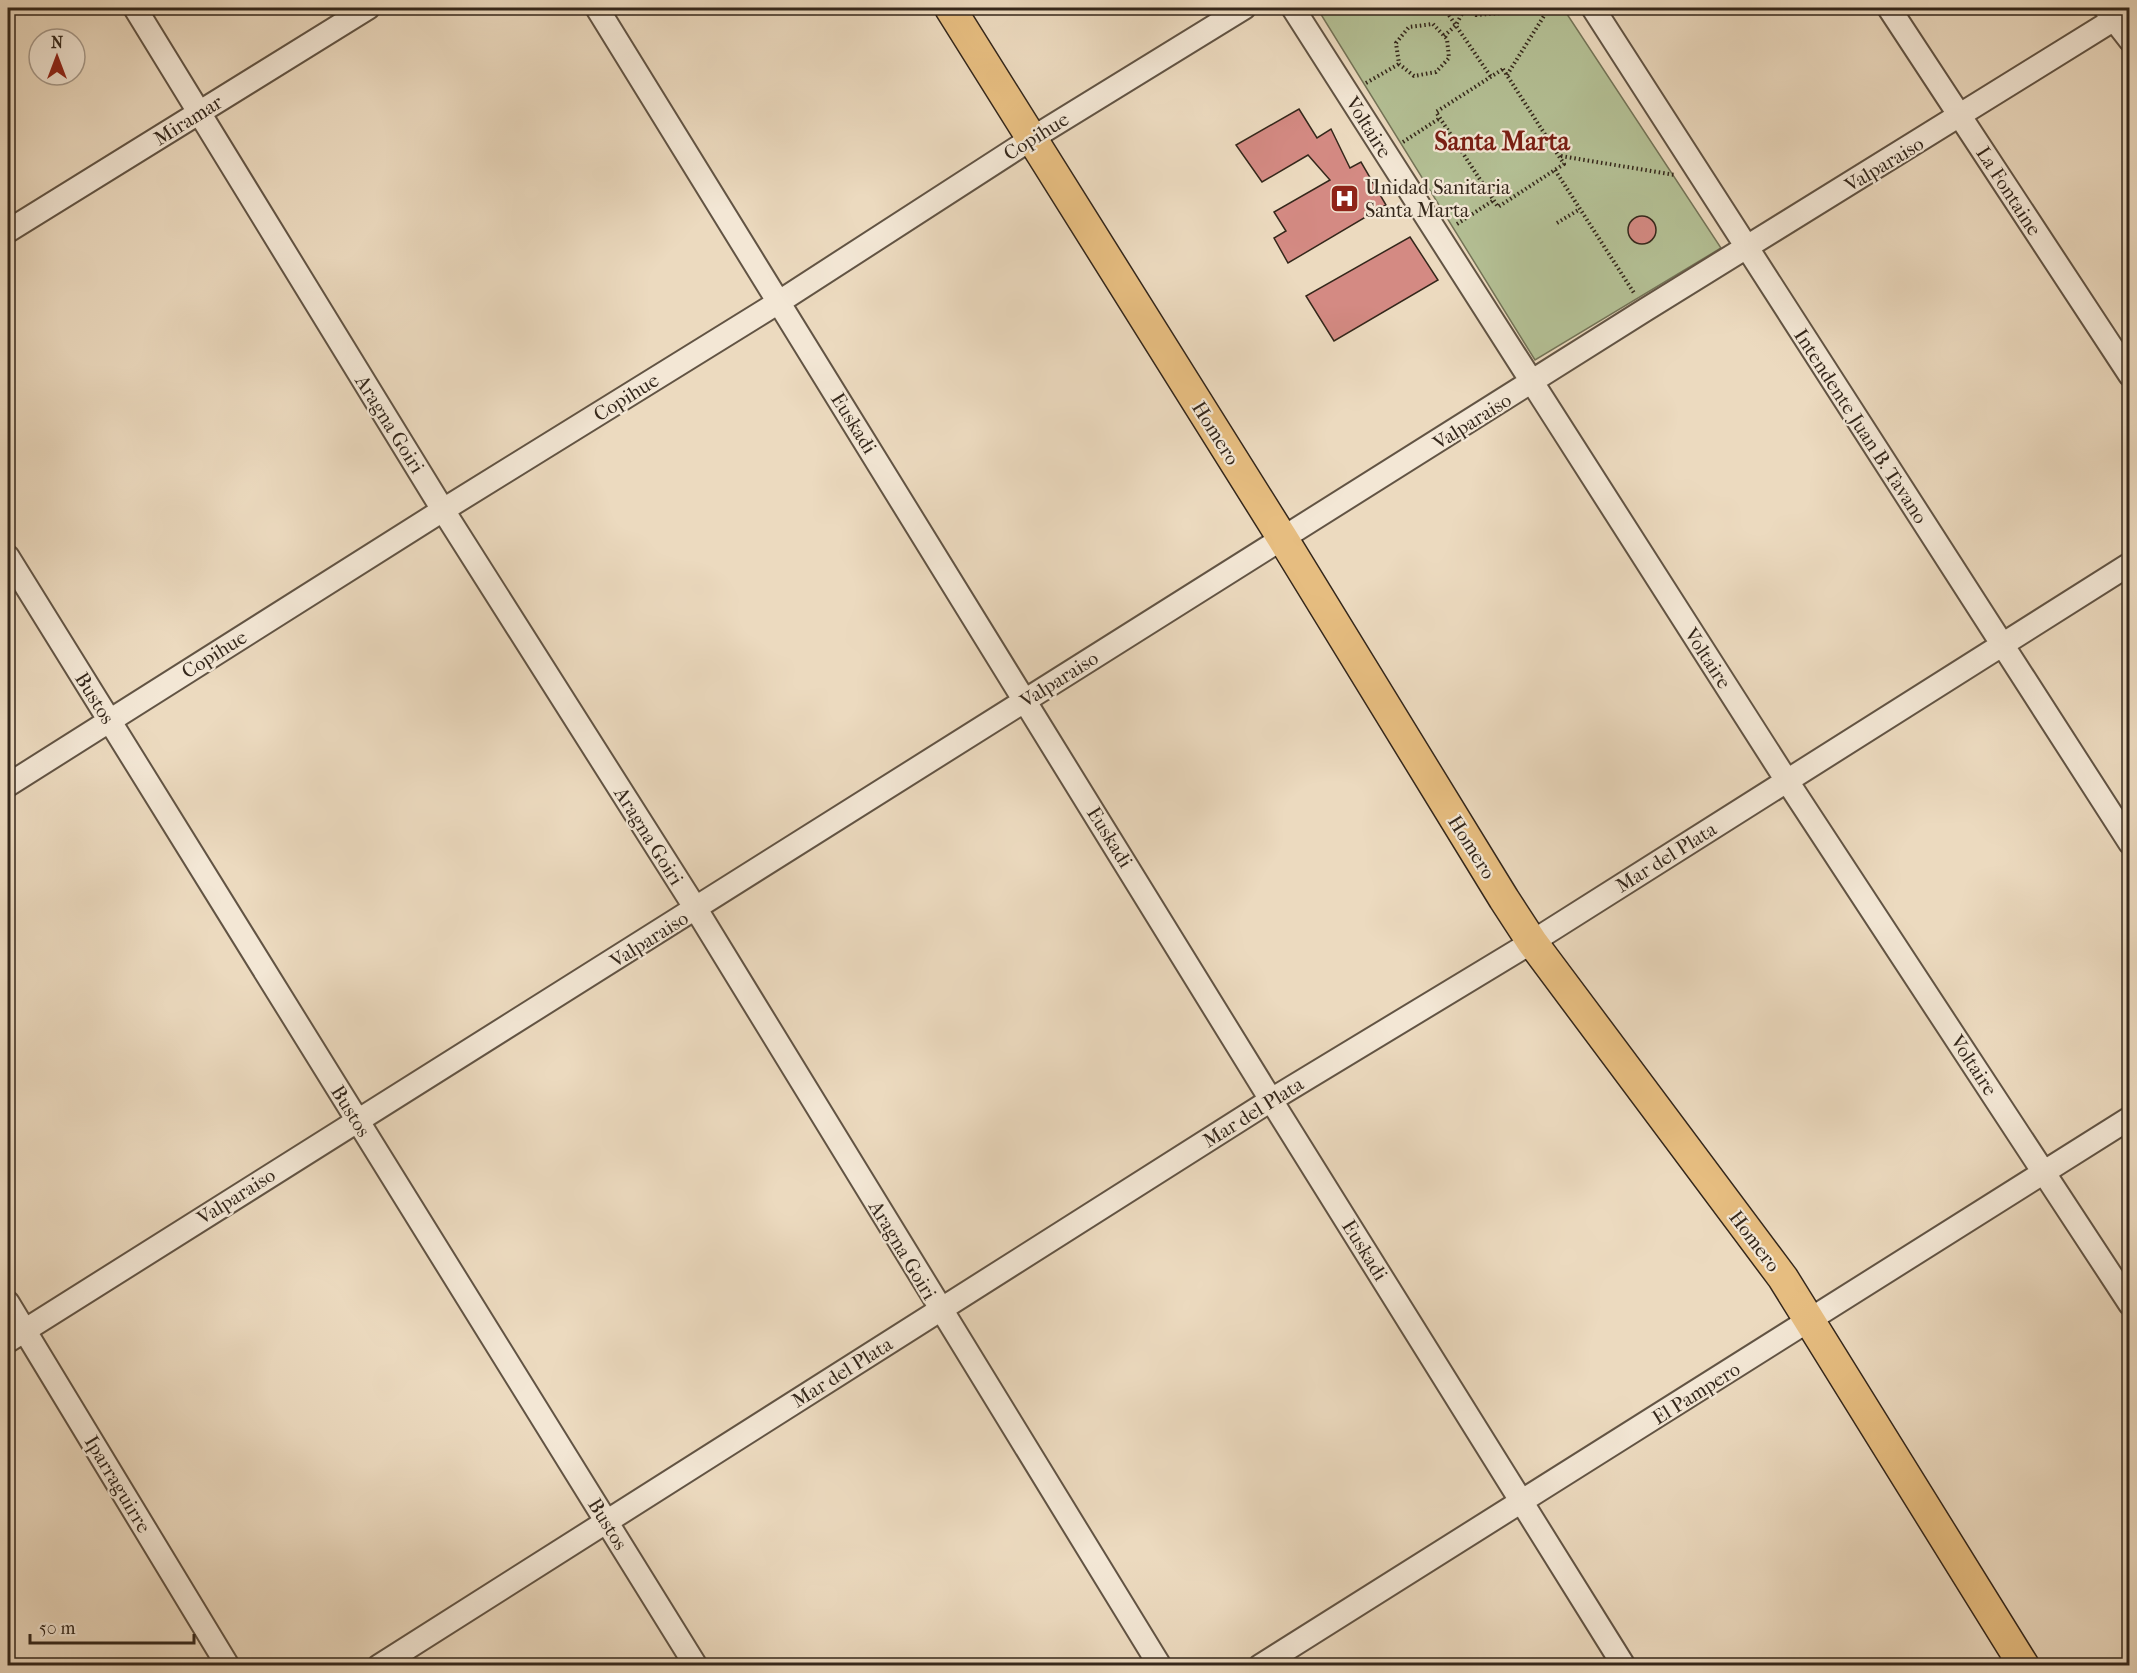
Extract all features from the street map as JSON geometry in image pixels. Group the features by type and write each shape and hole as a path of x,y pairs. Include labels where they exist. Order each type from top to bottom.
{"main road":[{"name":"Homero","path":"950,8 1532,942 1783,1278 2024,1665"}],"street":[{"name":"Aragna Goiri","path":"135,8 443,510 696,909 940,1310 1160,1665"},
{"name":"Miramar","path":"8,231 368,8"},
{"name":"Euskadi","path":"597,8 1271,1100 1624,1665"},
{"name":"Copihue","path":"8,785 443,510 779,302 1031,139 1244,8"},
{"name":"Voltaire","path":"1293,8 1787,781 2130,1304"},
{"name":"Intendente Juan B. Tavano","path":"1593,8 2130,843"},
{"name":"La Fontaine","path":"1889,8 2130,375"},
{"name":"Valparaiso","path":"16,1335 1533,383 1645,310 1961,117 2109,14"},
{"path":"2109,14 2130,40"},
{"name":"Bustos","path":"8,556 696,1665"},
{"name":"Mar del Plata","path":"379,1665 1271,1100 1532,942 2130,564"},
{"name":"El Pampero","path":"1260,1665 1810,1322 2130,1118"},
{"name":"Iparraguirre","path":"8,1303 16,1335 228,1665"}],"path":[{"path":"1444,8 1491,77"},
{"path":"1444,36 1456,25 1465,8 1476,15 1500,13 1504,8"},
{"path":"1506,75 1549,8"},
{"path":"1433,24 1444,36 1447,39 1449,58 1436,72 1414,76 1399,64 1396,43 1409,27 1433,24"},
{"path":"1348,93 1399,64"},
{"path":"1503,69 1506,75 1564,164 1498,207 1436,112 1503,69"},
{"path":"1385,153 1440,118"},
{"path":"1560,156 1705,180"},
{"path":"1555,170 1645,310"},
{"path":"1438,238 1494,200"},
{"path":"1557,223 1580,209"}],"green space":[{"path":"1317,8 1563,8 1721,248 1535,360"}],"building":[{"path":"1299,109 1317,138 1331,129 1350,168 1361,162 1386,205 1288,263 1274,238 1286,231 1274,212 1330,180 1308,155 1262,182 1236,145"},
{"path":"1642,216 1652,220 1656,230 1652,240 1642,244 1632,240 1628,230 1632,220"},
{"path":"1410,237 1438,280 1334,341 1306,296"}],"place":[{"name":"Unidad Sanitaria Santa Marta","path":"1344,199"}],"district":[{"name":"Santa Marta","path":"1502,141"}]}
